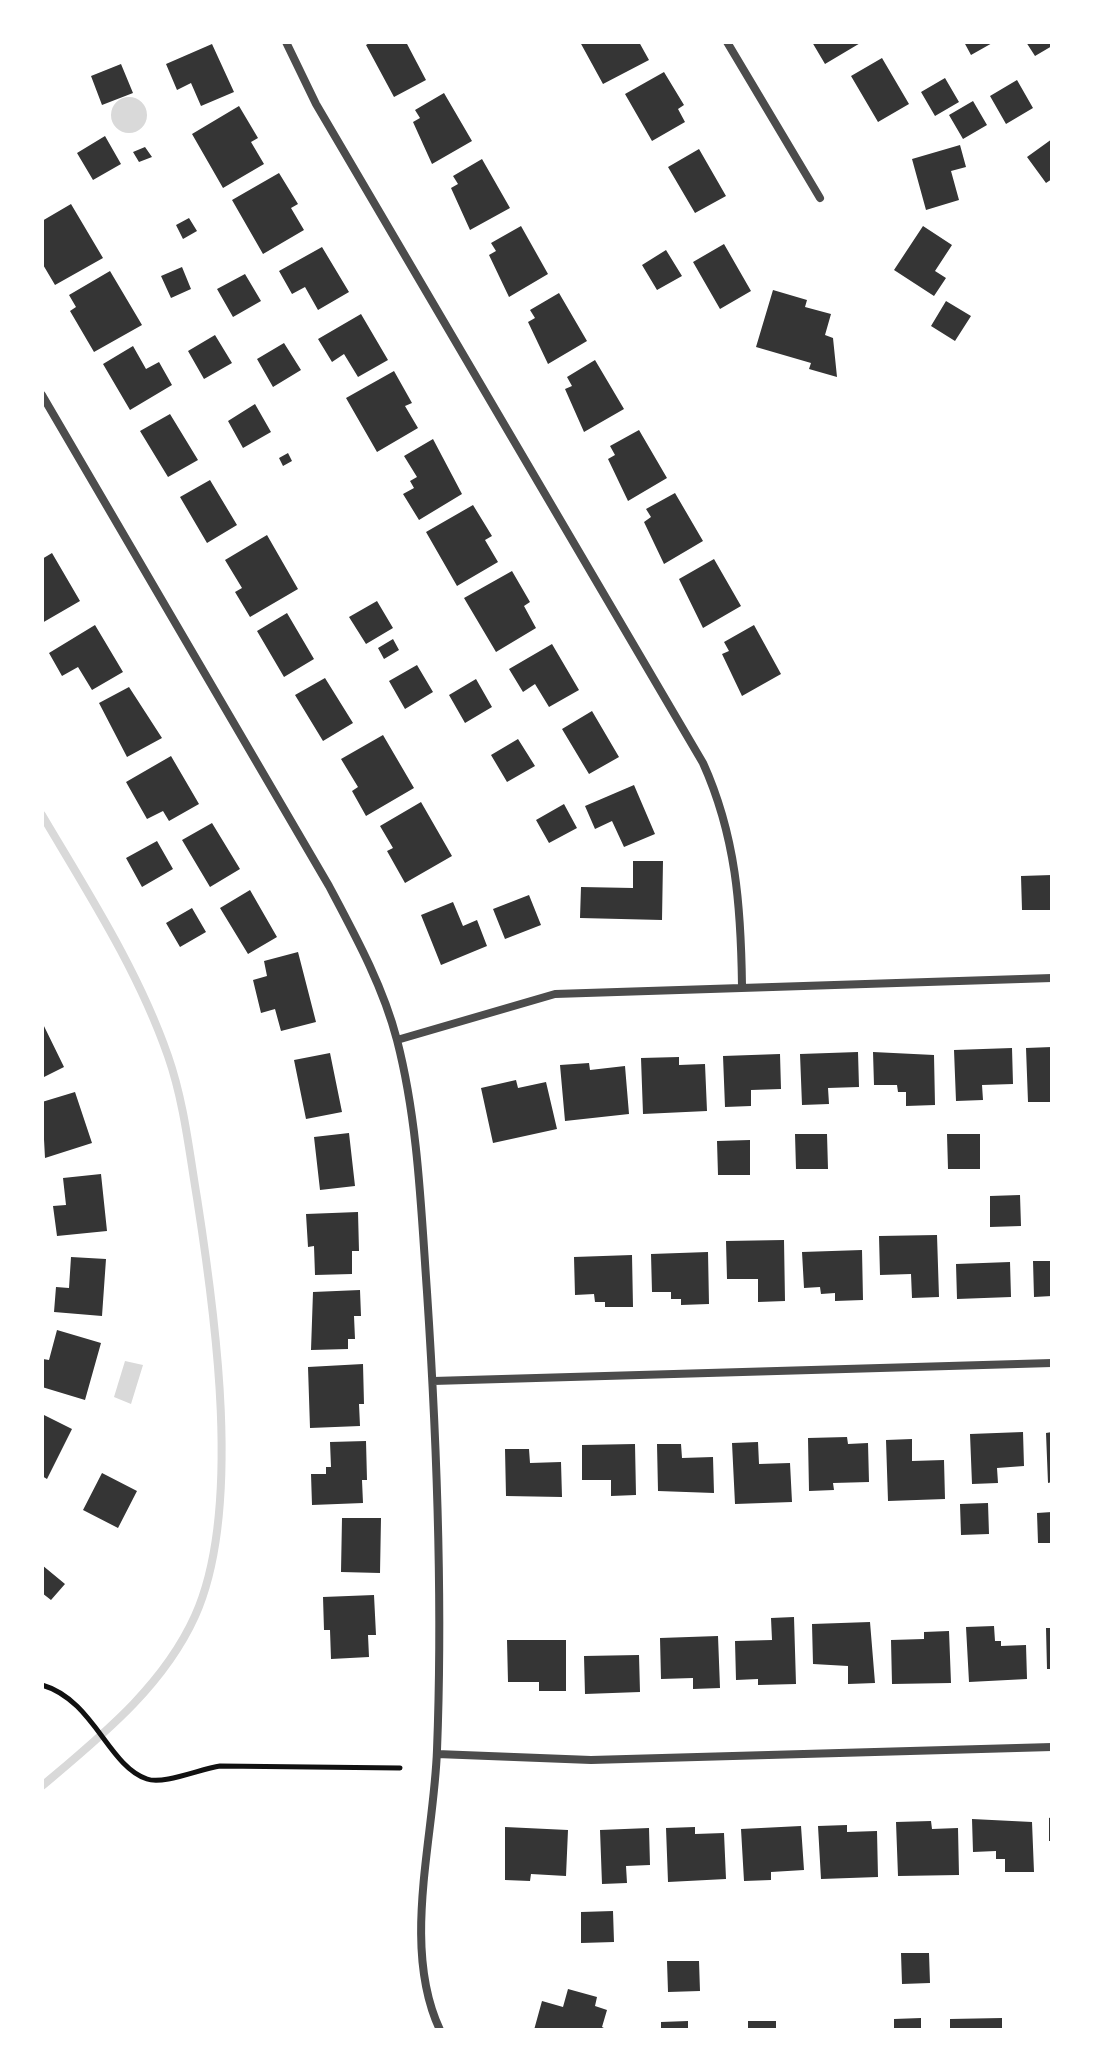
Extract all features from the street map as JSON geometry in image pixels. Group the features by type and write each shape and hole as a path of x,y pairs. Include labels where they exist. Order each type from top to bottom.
{"street":[{"path":"286,42 316,104 703,763 725,816 737,873 742,986"},
{"path":"727,42 820,198"},
{"path":"42,395 329,886 368,963 397,1040 419,1174 433,1381 439,1665 437,1754 422,1969 440,2030"},
{"path":"397,1040 555,994 1052,978"},
{"path":"433,1381 1052,1363"},
{"path":"437,1754 591,1760 1052,1747"}],"path":[{"path":"42,1685 71,1699 121,1757 147,1779 165,1780 194,1769 220,1766 400,1768"}],"shaded area":[{"path":"129,97 142,102 147,115 142,128 129,133 116,128 111,115 116,102"},
{"path":"125,1361 143,1365 131,1404 114,1397"}],"building":[{"path":"371,42 406,42 426,80 394,97 366,45"},
{"path":"580,42 639,42 649,60 603,84"},
{"path":"812,42 862,42 825,64"},
{"path":"964,42 994,42 971,55"},
{"path":"1026,42 1052,42 1052,46 1035,56"},
{"path":"212,44 234,92 201,106 191,83 177,90 166,64"},
{"path":"882,58 909,104 878,122 851,76"},
{"path":"121,64 133,93 102,105 91,76"},
{"path":"664,72 684,105 678,109 685,122 652,141 625,94"},
{"path":"945,78 959,102 935,116 921,92"},
{"path":"1017,80 1033,108 1006,124 990,96"},
{"path":"444,93 472,141 432,164 413,122 420,118 415,110"},
{"path":"973,101 987,125 963,139 949,115"},
{"path":"239,106 258,138 251,142 264,164 223,188 192,134"},
{"path":"105,136 121,164 93,180 77,153"},
{"path":"1052,139 1052,179 1046,183 1027,157"},
{"path":"960,145 966,167 951,171 959,200 926,210 912,159"},
{"path":"145,147 152,157 139,162 133,152"},
{"path":"699,149 726,196 695,213 668,167"},
{"path":"482,159 510,208 470,230 451,188 458,184 453,176"},
{"path":"279,173 298,204 291,208 304,230 263,254 232,200"},
{"path":"71,204 103,258 55,285 42,263 42,221"},
{"path":"189,218 197,231 183,239 176,225"},
{"path":"521,226 548,274 509,297 489,255 496,251 491,243"},
{"path":"923,226 952,245 935,271 946,278 934,296 894,270"},
{"path":"724,244 751,291 720,309 693,262"},
{"path":"322,247 349,292 318,310 305,287 292,294 279,271"},
{"path":"666,250 682,276 657,290 642,265"},
{"path":"182,267 191,289 171,298 161,276"},
{"path":"110,271 142,325 94,352 70,311 76,307 69,295"},
{"path":"245,274 261,301 233,317 217,289"},
{"path":"773,290 807,300 805,307 831,314 825,335 833,338 837,377 809,369 811,363 756,347"},
{"path":"559,293 587,341 548,364 528,322 535,318 530,310"},
{"path":"946,301 971,316 955,341 931,326"},
{"path":"361,314 388,360 358,377 344,354 332,362 318,339"},
{"path":"215,335 232,363 204,379 188,351"},
{"path":"284,343 301,370 273,387 257,359"},
{"path":"133,346 146,369 159,362 172,385 130,410 103,364"},
{"path":"595,360 624,409 584,432 565,389 572,386 567,377"},
{"path":"394,371 412,403 405,406 418,428 377,452 346,398"},
{"path":"255,404 271,432 243,448 228,421"},
{"path":"170,414 198,460 168,477 140,431"},
{"path":"639,430 667,478 628,501 608,459 615,455 610,446"},
{"path":"433,439 462,494 419,520 403,494 414,488 410,481 417,477 404,456"},
{"path":"288,453 292,461 283,466 279,458"},
{"path":"210,480 237,525 207,543 180,497"},
{"path":"675,493 703,541 664,564 644,522 651,517 646,509"},
{"path":"473,505 492,536 485,540 498,562 457,586 426,532"},
{"path":"267,535 298,589 250,617 235,592 242,588 225,560"},
{"path":"52,553 80,601 42,623 42,559"},
{"path":"714,559 741,606 703,628 679,579"},
{"path":"512,571 530,602 524,606 536,628 496,652 464,598"},
{"path":"377,601 393,628 366,644 349,617"},
{"path":"287,613 314,659 284,677 257,631"},
{"path":"95,625 123,672 92,690 78,667 62,676 49,653"},
{"path":"754,625 781,674 742,696 722,654 729,651 724,642"},
{"path":"393,639 399,650 384,659 378,648"},
{"path":"552,644 579,690 549,707 535,684 523,692 509,669"},
{"path":"417,665 433,692 405,709 389,681"},
{"path":"325,678 353,723 323,741 295,695"},
{"path":"476,679 492,707 465,723 449,695"},
{"path":"129,687 162,738 127,757 99,703"},
{"path":"592,711 619,757 589,774 562,729"},
{"path":"383,735 414,788 366,816 352,791 358,787 341,759"},
{"path":"518,739 535,766 507,782 491,755"},
{"path":"171,756 199,804 169,821 163,811 147,819 126,782"},
{"path":"634,785 655,834 624,847 612,821 595,829 585,806"},
{"path":"421,802 452,856 405,883 387,851 393,848 380,826"},
{"path":"564,804 577,828 549,843 536,820"},
{"path":"212,823 240,869 210,887 182,840"},
{"path":"157,841 173,869 142,887 126,858"},
{"path":"633,861 663,861 662,920 580,918 581,887 633,888"},
{"path":"1052,875 1052,910 1022,910 1021,876"},
{"path":"250,890 277,937 248,954 220,908"},
{"path":"529,895 541,925 505,939 493,909"},
{"path":"453,902 463,926 477,920 487,946 441,965 421,915"},
{"path":"192,908 206,932 180,947 166,923"},
{"path":"298,952 316,1022 281,1031 275,1009 261,1013 253,980 267,976 264,961"},
{"path":"42,1022 64,1067 42,1078"},
{"path":"1052,1047 1052,1102 1028,1102 1026,1048"},
{"path":"1012,1048 1013,1084 982,1085 983,1100 956,1101 954,1050"},
{"path":"858,1052 859,1087 828,1088 829,1104 802,1105 800,1054"},
{"path":"873,1052 934,1055 935,1105 906,1106 906,1092 898,1092 897,1085 874,1085"},
{"path":"330,1053 342,1112 306,1119 294,1060"},
{"path":"780,1054 781,1089 751,1090 751,1106 725,1107 723,1056"},
{"path":"679,1057 679,1065 705,1064 707,1111 643,1114 641,1058"},
{"path":"589,1063 590,1070 625,1066 629,1114 565,1121 560,1065"},
{"path":"516,1080 518,1088 546,1082 557,1129 493,1143 481,1088"},
{"path":"75,1092 92,1143 45,1158 42,1102"},
{"path":"349,1133 355,1186 320,1190 314,1137"},
{"path":"795,1134 827,1134 828,1169 796,1169"},
{"path":"947,1134 980,1134 980,1169 948,1169"},
{"path":"750,1140 750,1175 718,1175 717,1141"},
{"path":"101,1174 107,1231 57,1236 53,1206 66,1205 63,1178"},
{"path":"1020,1195 1021,1226 990,1227 990,1196"},
{"path":"358,1212 359,1251 352,1251 352,1274 315,1275 314,1246 308,1247 306,1214"},
{"path":"937,1235 939,1297 912,1298 911,1274 880,1275 879,1236"},
{"path":"784,1240 785,1301 758,1302 758,1279 727,1279 726,1241"},
{"path":"862,1250 863,1300 835,1301 835,1293 821,1294 820,1287 804,1288 802,1252"},
{"path":"708,1252 709,1304 681,1305 681,1299 671,1299 671,1292 652,1292 651,1254"},
{"path":"632,1255 633,1307 605,1307 605,1302 595,1302 594,1294 575,1295 574,1257"},
{"path":"71,1257 106,1259 102,1316 54,1312 56,1287 69,1288"},
{"path":"1033,1261 1052,1261 1052,1296 1034,1297"},
{"path":"1010,1262 1011,1297 957,1299 956,1264"},
{"path":"360,1290 361,1316 354,1316 355,1339 348,1339 348,1349 311,1350 313,1292"},
{"path":"57,1330 101,1343 85,1400 42,1387 42,1362 43,1359 49,1360"},
{"path":"363,1364 364,1404 359,1404 360,1426 310,1428 308,1367"},
{"path":"42,1414 72,1429 47,1479 42,1476"},
{"path":"1023,1432 1024,1466 997,1468 998,1483 972,1484 970,1434"},
{"path":"1052,1432 1052,1482 1048,1483 1046,1433"},
{"path":"847,1437 848,1444 868,1443 869,1482 833,1483 834,1490 809,1491 808,1438"},
{"path":"912,1439 912,1461 944,1460 945,1499 888,1501 886,1440"},
{"path":"366,1441 367,1480 362,1480 363,1503 312,1505 311,1474 326,1474 326,1467 331,1467 330,1442"},
{"path":"758,1442 759,1464 790,1463 792,1502 735,1504 732,1443"},
{"path":"635,1444 636,1495 611,1496 611,1480 582,1480 582,1445"},
{"path":"657,1444 681,1444 682,1458 713,1457 714,1493 658,1491"},
{"path":"505,1449 529,1449 530,1463 561,1462 562,1497 506,1496"},
{"path":"102,1473 137,1491 118,1528 83,1510"},
{"path":"988,1503 989,1534 961,1535 960,1504"},
{"path":"1052,1512 1052,1543 1038,1543 1037,1513"},
{"path":"342,1518 381,1518 380,1573 341,1572"},
{"path":"42,1565 65,1584 51,1600 42,1593"},
{"path":"374,1595 376,1635 368,1635 369,1657 331,1659 330,1630 324,1630 323,1597"},
{"path":"794,1617 796,1684 758,1685 758,1679 736,1680 735,1641 772,1640 771,1618"},
{"path":"870,1622 875,1683 848,1684 848,1666 813,1664 812,1624"},
{"path":"994,1626 995,1641 1001,1641 1001,1646 1026,1645 1027,1679 969,1682 966,1627"},
{"path":"1046,1628 1052,1628 1052,1669 1047,1669"},
{"path":"949,1631 951,1683 892,1684 891,1640 924,1639 924,1632"},
{"path":"718,1636 720,1688 693,1689 693,1678 661,1679 660,1638"},
{"path":"507,1640 566,1640 566,1691 539,1691 539,1682 508,1682"},
{"path":"639,1655 640,1692 585,1694 584,1656"},
{"path":"1052,1817 1052,1841 1049,1841 1049,1818"},
{"path":"972,1819 1032,1822 1034,1872 1005,1872 1005,1859 996,1859 996,1851 973,1852"},
{"path":"931,1821 932,1829 958,1828 959,1875 898,1876 896,1822"},
{"path":"847,1825 847,1832 877,1831 878,1877 821,1879 818,1826"},
{"path":"801,1826 804,1870 771,1872 771,1880 744,1881 741,1829"},
{"path":"505,1827 568,1830 566,1876 531,1874 530,1881 505,1880"},
{"path":"695,1827 695,1834 724,1833 726,1879 668,1882 666,1828"},
{"path":"649,1828 650,1865 626,1866 627,1883 602,1884 600,1830"},
{"path":"613,1911 614,1942 581,1943 581,1912"},
{"path":"901,1953 929,1953 930,1983 902,1984"},
{"path":"667,1961 699,1961 700,1991 668,1992"},
{"path":"568,1989 597,1997 595,2006 607,2010 602,2027 608,2030 534,2030 542,2001 563,2007"},
{"path":"921,2018 921,2030 894,2030 894,2019"},
{"path":"1002,2018 1002,2030 950,2030 950,2019"},
{"path":"688,2021 688,2030 661,2030 661,2022"},
{"path":"748,2021 776,2021 776,2030 748,2030"}],"waterway":[{"path":"42,815 127,963 156,1024 174,1073 189,1144 204,1245 221,1410 218,1522 210,1572 195,1616 182,1642 148,1688 86,1749 42,1786"}]}
